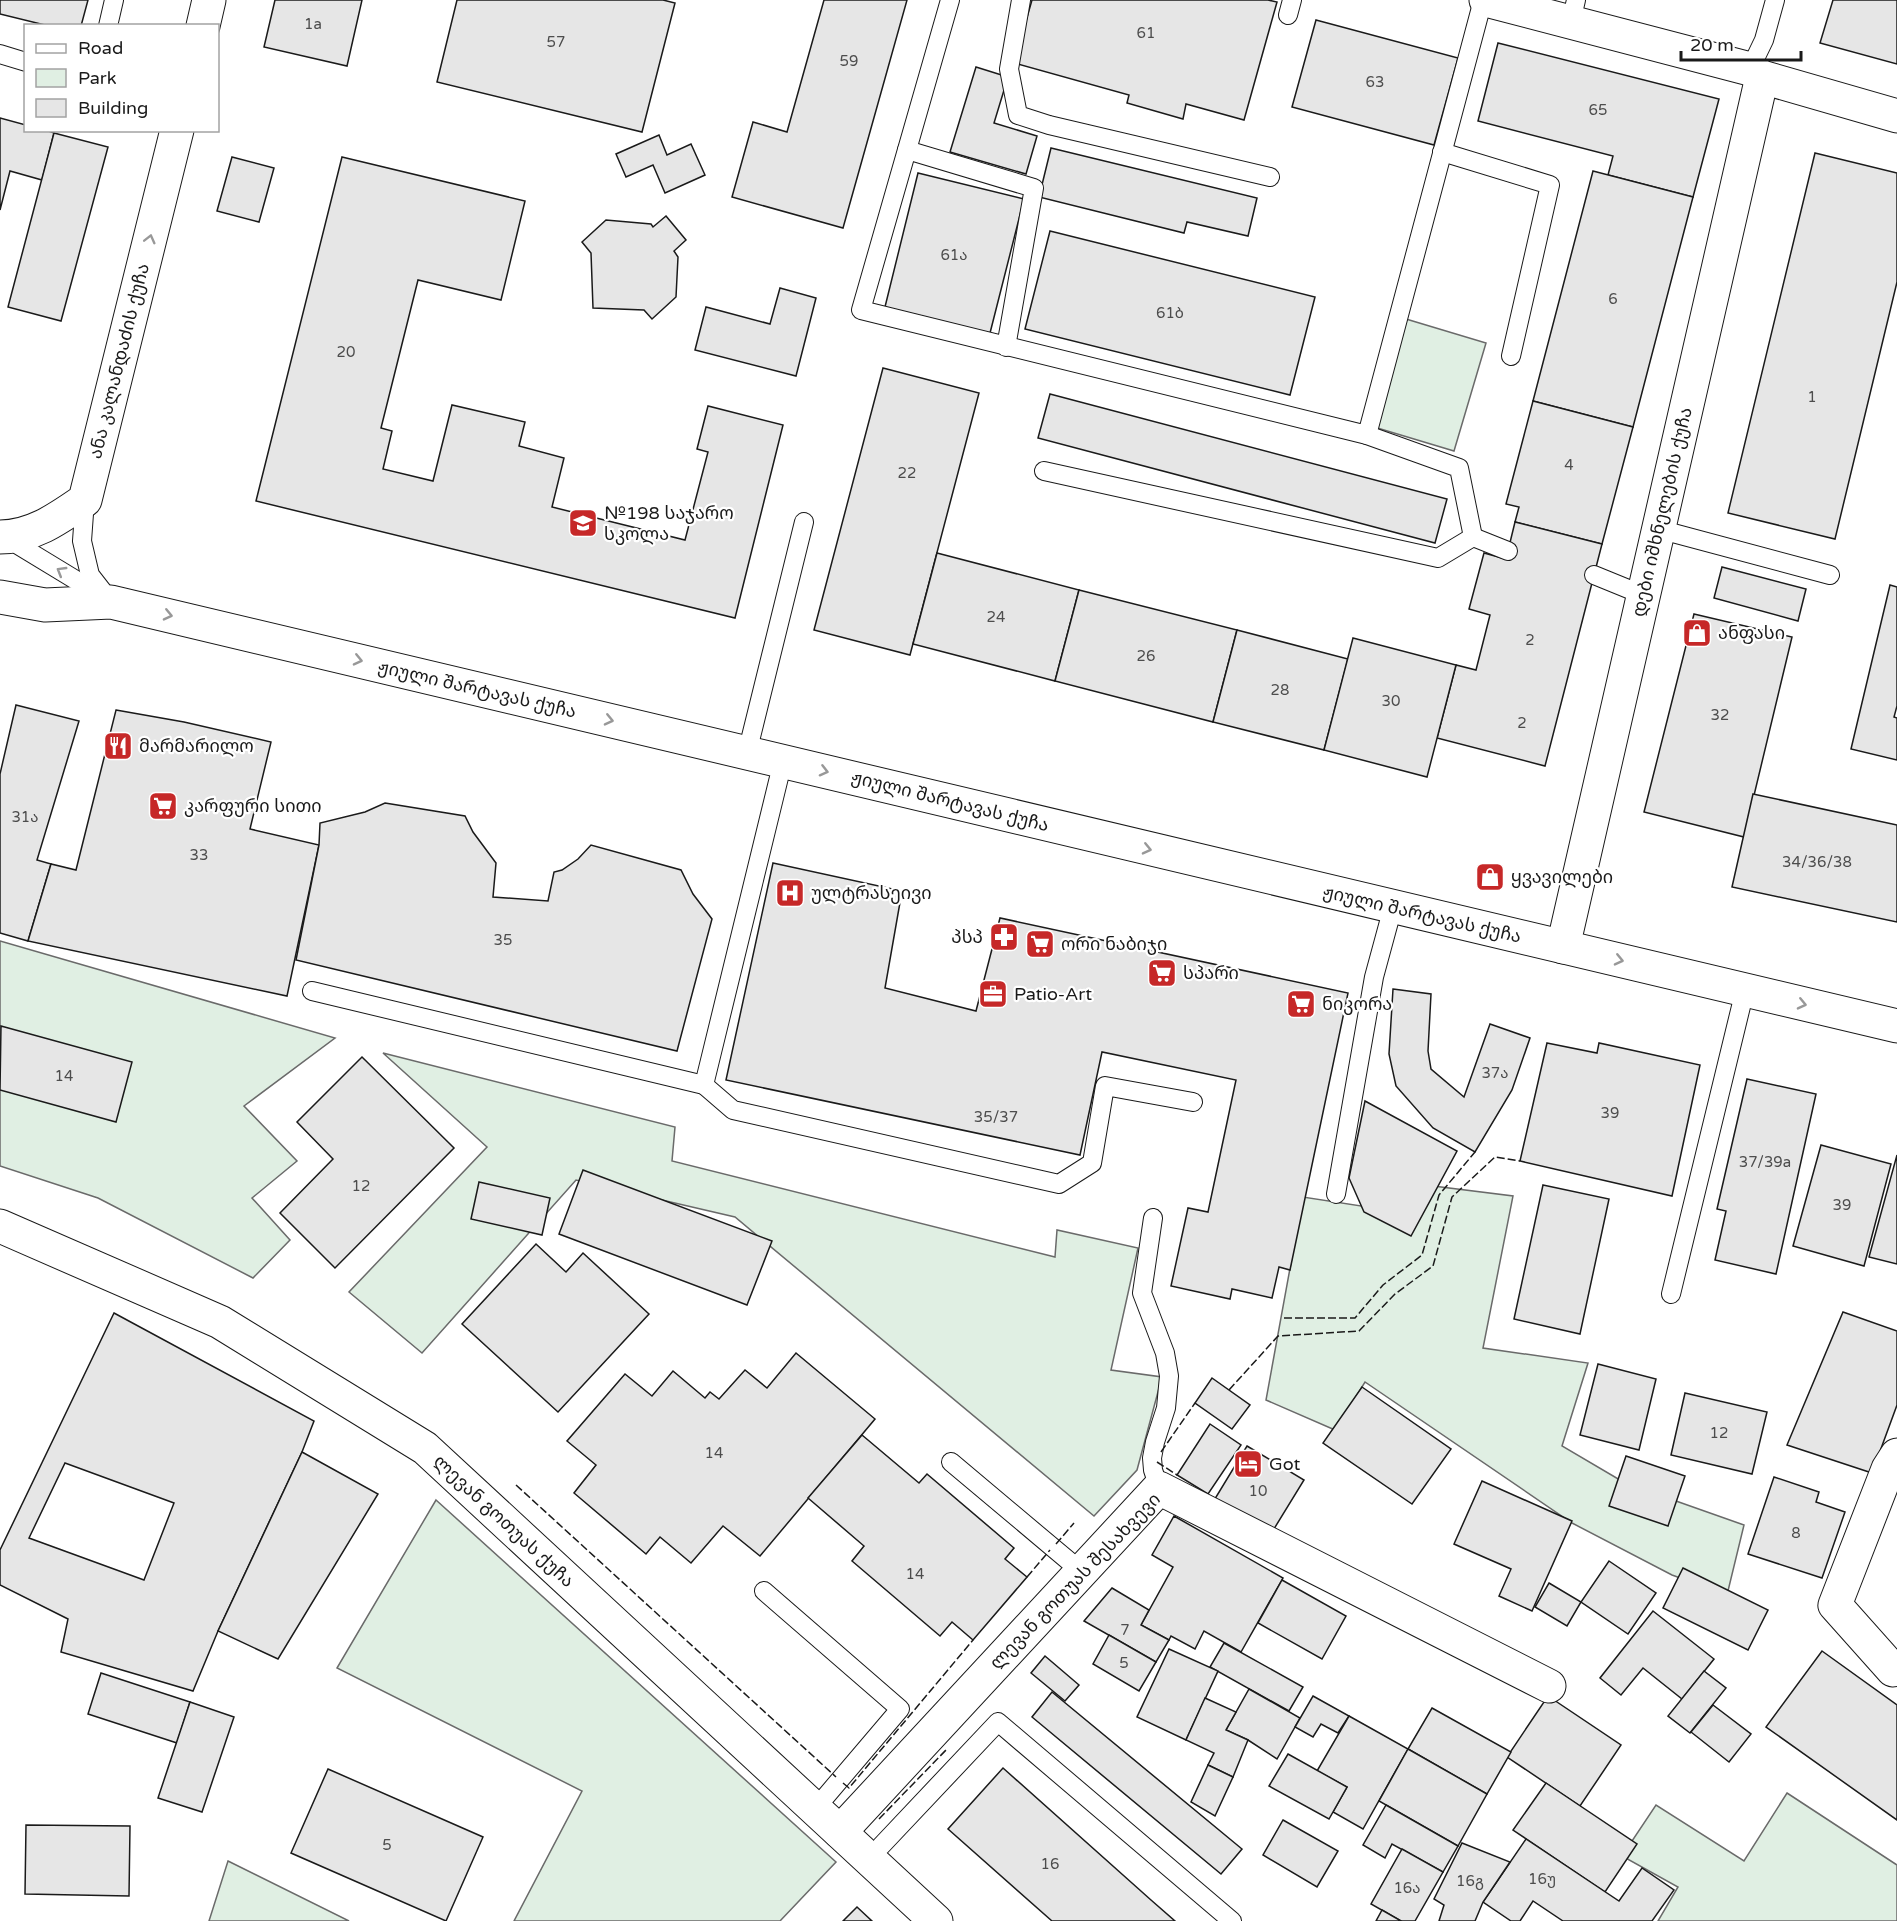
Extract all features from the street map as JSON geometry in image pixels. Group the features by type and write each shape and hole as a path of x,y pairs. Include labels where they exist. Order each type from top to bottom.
{"street":[{"path":"203,24 209,0"},
{"path":"1485,0 1573,11 1756,74 1897,116"},
{"name":"დები იშხნელების ქუჩა","path":"1563,947 1658,529 1756,74"},
{"name":"ანა კალანდაძის ქუჩა","path":"85,500 177,132"},
{"path":"2,537 33,532 85,500"},
{"name":"ჟიული შარტავას ქუჩა","path":"0,597 45,605 111,602 1897,1026"},
{"name":"ლევან გოთუას ქუჩა","path":"0,1226 220,1322 425,1448 936,1921"},
{"path":"1893,1670 1834,1605 1888,1468 1897,1455"},
{"name":"ლევან გოთუას შესახვევი","path":"840,1832 1159,1488 1549,1686"}],"lane":[{"path":"108,24 114,0"},
{"path":"950,0 861,310 1367,435 1460,468 1473,537"},
{"path":"1022,0 1009,69 1018,115 1049,125 1270,177"},
{"path":"1367,435 1485,0"},
{"path":"1756,74 1775,0"},
{"path":"0,54 24,61"},
{"path":"907,150 1034,188 1006,347"},
{"path":"1442,153 1550,186 1511,356"},
{"path":"1044,471 1438,558 1473,537"},
{"path":"85,500 82,541 90,575 111,602"},
{"path":"747,753 804,522"},
{"path":"1658,529 1830,575"},
{"path":"2,537 111,602"},
{"path":"1473,537 1508,551"},
{"path":"1594,575 1643,595"},
{"path":"704,1085 783,761"},
{"path":"1336,1194 1374,977 1393,907"},
{"path":"1671,1294 1745,990"},
{"path":"312,991 704,1085 733,1110 1059,1184 1092,1163 1105,1086 1193,1102"},
{"path":"1154,1218 1142,1293 1165,1353 1169,1376 1166,1408 1152,1458 1159,1488"},
{"path":"951,1462 1082,1572"},
{"path":"764,1591 900,1709 815,1809"},
{"path":"881,1846 998,1722 1232,1921"}],"green space":[{"path":"1406,319 1486,343 1454,451 1374,427"},
{"path":"0,941 335,1038 244,1106 297,1161 252,1198 290,1240 253,1278 98,1198 0,1166"},
{"path":"383,1053 675,1127 672,1161 1055,1257 1057,1230 1138,1248 1111,1370 1162,1377 1137,1470 1094,1516 735,1217 576,1180 422,1353 349,1292 487,1147"},
{"path":"1409,1183 1513,1196 1483,1348 1588,1363 1562,1446 1625,1483 1744,1525 1727,1595 1672,1575 1572,1523 1365,1382 1335,1430 1266,1400 1303,1197 1400,1212"},
{"path":"436,1500 836,1862 780,1921 514,1921 582,1791 337,1668"},
{"path":"1787,1793 1897,1865 1897,1921 1658,1921 1678,1887 1622,1856 1656,1805 1744,1861"},
{"path":"228,1861 349,1921 209,1921"}],"building":[{"path":"0,0 88,0 82,24 41,24 0,14"},
{"path":"275,0 362,0 347,66 264,47"},
{"path":"457,0 663,0 675,3 642,132 437,82"},
{"path":"824,0 907,0 843,228 732,197 753,122 787,132"},
{"path":"1032,0 1268,0 1277,2 1244,120 1186,104 1183,119 1127,103 1129,95 1014,63"},
{"path":"1833,0 1897,0 1897,64 1820,43"},
{"path":"1316,20 1458,58 1434,145 1292,107"},
{"path":"1498,43 1719,99 1693,197 1608,175 1613,156 1478,121"},
{"path":"976,67 1008,77 994,123 1037,136 1026,174 950,152"},
{"path":"0,118 24,124 24,132 54,133 42,180 10,171 0,210"},
{"path":"54,133 108,147 61,321 8,307"},
{"path":"659,135 667,155 691,144 705,175 665,193 653,165 626,177 616,154"},
{"path":"1051,148 1257,198 1248,236 1187,222 1184,233 1039,197"},
{"path":"1815,153 1897,173 1897,282 1835,539 1728,513"},
{"path":"232,157 274,168 259,222 217,211"},
{"path":"342,157 525,201 501,300 418,280 381,428 392,431 383,469 433,481 452,405 525,422 519,446 564,458 552,507 685,540 708,452 697,449 708,406 783,425 735,618 256,501"},
{"path":"1593,171 1693,197 1633,427 1533,401"},
{"path":"918,173 1024,199 989,337 884,311"},
{"path":"666,216 686,240 674,251 678,257 676,297 652,319 644,310 593,308 591,253 582,242 606,220 651,224 653,227"},
{"path":"1050,231 1315,297 1290,395 1025,329"},
{"path":"780,288 816,298 796,376 695,350 706,307 770,324"},
{"path":"883,368 979,393 910,655 814,630"},
{"path":"1050,394 1447,499 1435,543 1038,438"},
{"path":"1533,401 1633,427 1602,544 1515,522 1519,507 1506,504"},
{"path":"1515,522 1602,544 1545,766 1437,738 1456,665 1476,670 1490,615 1469,609 1484,553 1506,559"},
{"path":"937,553 1079,590 1055,681 913,644"},
{"path":"1722,567 1806,589 1798,621 1714,598"},
{"path":"1890,585 1897,587 1897,706 1894,717 1897,718 1897,760 1851,749"},
{"path":"1079,590 1237,630 1213,722 1055,681"},
{"path":"1694,614 1792,637 1744,837 1644,812"},
{"path":"1237,630 1348,659 1324,750 1213,722"},
{"path":"1353,638 1456,665 1427,777 1324,750"},
{"path":"16,705 79,721 37,860 51,864 28,941 0,933 0,774"},
{"path":"116,710 184,722 271,742 250,829 319,845 287,996 28,941 51,864 76,870"},
{"path":"1753,794 1897,825 1897,922 1732,887"},
{"path":"385,803 465,816 473,832 496,863 493,897 548,901 554,872 562,870 578,859 591,845 681,870 693,894 712,919 677,1051 296,960 319,845 320,823 365,812"},
{"path":"773,863 902,891 885,988 976,1011 1000,918 1348,993 1290,1270 1279,1267 1272,1298 1232,1289 1230,1299 1171,1286 1188,1208 1208,1212 1236,1080 1102,1052 1080,1155 726,1080"},
{"path":"1393,989 1431,994 1428,1051 1431,1069 1464,1097 1490,1024 1530,1038 1512,1090 1475,1152 1433,1128 1396,1086 1389,1054"},
{"path":"1,1026 132,1062 116,1122 0,1090"},
{"path":"1547,1043 1597,1053 1599,1043 1700,1065 1672,1196 1520,1161"},
{"path":"362,1057 454,1148 335,1268 280,1213 333,1159 297,1122"},
{"path":"1747,1079 1816,1094 1776,1274 1715,1260 1726,1211 1717,1209"},
{"path":"1365,1101 1457,1151 1411,1236 1364,1212 1349,1178"},
{"path":"1821,1145 1891,1164 1864,1266 1793,1246"},
{"path":"1897,1155 1897,1264 1869,1257"},
{"path":"583,1170 772,1241 747,1305 559,1234"},
{"path":"479,1182 550,1198 542,1235 471,1219"},
{"path":"1543,1185 1609,1199 1580,1334 1514,1319"},
{"path":"536,1244 566,1272 583,1253 649,1314 558,1412 462,1324"},
{"path":"1843,1312 1897,1331 1897,1405 1872,1473 1787,1445"},
{"path":"114,1313 314,1421 193,1691 61,1652 68,1619 0,1585 0,1550","holes":["65,1463 174,1503 144,1580 29,1538"]},
{"path":"796,1353 875,1419 760,1556 723,1526 691,1563 660,1537 646,1554 574,1493 596,1465 567,1441 625,1374 652,1396 673,1371 705,1398 710,1392 719,1399 745,1370 767,1388"},
{"path":"1598,1364 1656,1379 1639,1450 1580,1435"},
{"path":"1212,1378 1250,1405 1232,1429 1195,1403"},
{"path":"1362,1387 1451,1449 1412,1504 1323,1443"},
{"path":"1685,1393 1767,1412 1752,1474 1671,1455"},
{"path":"1210,1424 1241,1445 1208,1494 1177,1475"},
{"path":"862,1435 919,1483 927,1474 1014,1548 1005,1559 1027,1577 973,1640 952,1622 940,1636 852,1561 864,1546 808,1498"},
{"path":"1247,1446 1304,1480 1269,1537 1213,1502"},
{"path":"302,1452 378,1494 278,1659 218,1631"},
{"path":"1626,1456 1685,1476 1668,1526 1609,1506"},
{"path":"1774,1477 1819,1492 1816,1502 1845,1512 1822,1578 1748,1554"},
{"path":"1482,1481 1572,1521 1532,1611 1499,1596 1511,1569 1454,1544"},
{"path":"1174,1516 1283,1578 1241,1652 1204,1631 1195,1649 1171,1636 1169,1640 1141,1625 1173,1567 1152,1555"},
{"path":"1609,1561 1656,1593 1628,1634 1581,1602"},
{"path":"1683,1568 1768,1610 1748,1650 1663,1608"},
{"path":"1282,1580 1346,1616 1322,1659 1258,1623"},
{"path":"1549,1583 1581,1602 1567,1626 1535,1607"},
{"path":"1112,1588 1149,1610 1141,1625 1169,1640 1156,1662 1084,1621"},
{"path":"1653,1611 1714,1659 1682,1699 1643,1668 1621,1695 1600,1678"},
{"path":"1109,1635 1156,1662 1139,1691 1093,1664"},
{"path":"1224,1643 1303,1687 1289,1711 1210,1667"},
{"path":"1169,1649 1218,1671 1186,1740 1137,1717"},
{"path":"1822,1651 1897,1705 1897,1820 1766,1727"},
{"path":"1045,1656 1079,1685 1065,1701 1031,1673"},
{"path":"1704,1671 1726,1688 1690,1733 1668,1716"},
{"path":"101,1673 190,1702 177,1743 88,1714"},
{"path":"1249,1689 1300,1718 1277,1759 1248,1740 1226,1730"},
{"path":"1052,1692 1242,1849 1221,1874 1032,1717"},
{"path":"1313,1696 1349,1716 1338,1733 1321,1724 1313,1737 1295,1727"},
{"path":"1548,1696 1621,1745 1580,1806 1507,1757"},
{"path":"1205,1698 1236,1712 1226,1730 1248,1740 1233,1777 1208,1765 1214,1753 1186,1740"},
{"path":"190,1702 234,1717 202,1812 158,1798"},
{"path":"1713,1705 1751,1734 1729,1762 1691,1732"},
{"path":"1432,1708 1511,1752 1487,1794 1408,1749"},
{"path":"1349,1716 1408,1749 1363,1829 1333,1812 1347,1787 1317,1771"},
{"path":"1408,1749 1487,1794 1458,1846 1379,1801"},
{"path":"1288,1754 1347,1787 1329,1819 1269,1786"},
{"path":"1208,1765 1233,1777 1215,1816 1191,1802"},
{"path":"1003,1768 1175,1921 1052,1921 948,1829"},
{"path":"328,1769 483,1837 446,1921 291,1853"},
{"path":"1546,1783 1637,1844 1605,1892 1513,1830"},
{"path":"1386,1805 1458,1846 1443,1872 1392,1844 1385,1858 1363,1845"},
{"path":"1283,1820 1338,1851 1317,1887 1263,1855"},
{"path":"26,1825 130,1826 129,1896 25,1894"},
{"path":"1526,1839 1619,1901 1642,1868 1674,1890 1652,1921 1563,1921 1533,1901 1520,1921 1511,1921 1483,1902"},
{"path":"1462,1843 1510,1862 1483,1902 1475,1921 1439,1921 1444,1905 1434,1899"},
{"path":"1402,1849 1443,1872 1415,1921 1401,1921 1371,1904"},
{"path":"857,1907 872,1921 843,1921"},
{"path":"1382,1910 1401,1921 1376,1921"}],"fence":[{"path":"1284,1318 1355,1318 1383,1285 1422,1255 1439,1195 1475,1152"},
{"path":"1229,1390 1278,1336 1359,1331 1395,1294 1433,1266 1452,1197 1495,1157 1520,1161"},
{"path":"1161,1452 1195,1403"},
{"path":"1157,1462 1177,1475"},
{"path":"516,1485 836,1777"},
{"path":"1056,1544 1074,1523"},
{"path":"1027,1577 1050,1550"},
{"path":"843,1783 849,1788 973,1640"},
{"path":"879,1819 946,1750"}],"place":[{"name":"№198 საჯარო სკოლა","path":"583,523"},
{"name":"ანფასი","path":"1697,633"},
{"name":"მარმარილო","path":"118,746"},
{"name":"კარფური სითი","path":"163,806"},
{"name":"ყვავილები","path":"1490,877"},
{"name":"ულტრასეივი","path":"790,893"},
{"name":"პსპ","path":"1004,937"},
{"name":"ორი ნაბიჯი","path":"1040,944"},
{"name":"სპარი","path":"1162,973"},
{"name":"Patio-Art","path":"993,994"},
{"name":"ნიკორა","path":"1301,1004"},
{"name":"Got","path":"1248,1464"}]}
